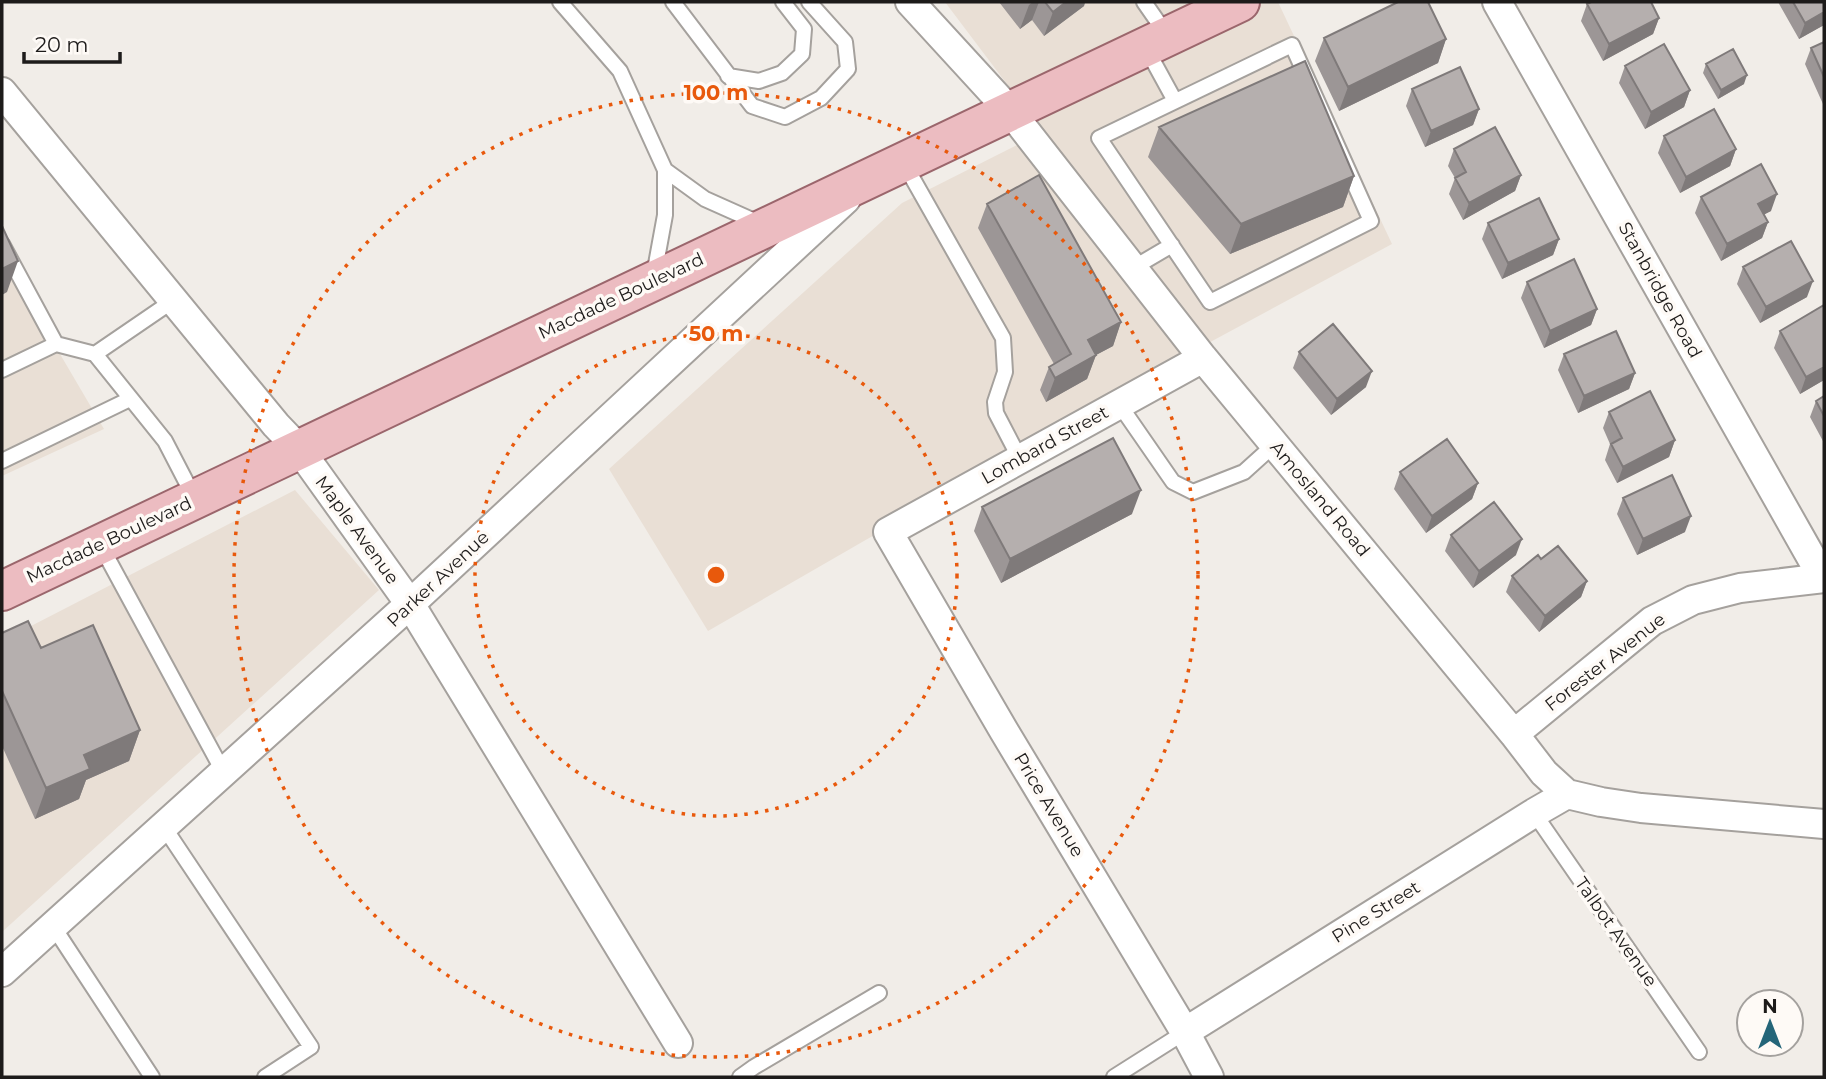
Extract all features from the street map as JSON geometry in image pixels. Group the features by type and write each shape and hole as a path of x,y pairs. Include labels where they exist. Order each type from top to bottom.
{"main road":[{"name":"Macdade Boulevard","path":"2,591 1240,2"}],"street":[{"name":"Amosland Road","path":"910,2 1010,111 1203,358 1544,773 1567,794"},
{"name":"Stanbridge Road","path":"1497,2 1824,578"},
{"name":"Maple Avenue","path":"2,92 276,425 299,449 410,604 678,1043"},
{"name":"Parker Avenue","path":"2,972 410,604 867,179"},
{"name":"Lombard Street","path":"888,532 1203,358"},
{"name":"Price Avenue","path":"888,532 1185,1032 1209,1077"},
{"name":"Forester Avenue","path":"1514,734 1652,621 1693,600 1740,588 1824,578"},
{"name":"Pine Street","path":"1185,1032 1567,794"},
{"path":"1567,794 1641,808 1824,824"}],"lane":[{"path":"560,2 620,71 666,170 665,215 654,281"},
{"path":"673,2 752,106 785,117 821,98 848,69 845,42 809,2"},
{"path":"728,76 759,81 782,72 802,54 804,29 783,2"},
{"path":"1144,2 1175,102"},
{"path":"1292,45 1371,221 1210,302 1172,245 1099,138 1292,45"},
{"path":"904,162 1003,338 1005,372 995,402 996,413 1020,459"},
{"path":"666,170 705,199 766,227"},
{"path":"2,244 56,344"},
{"path":"1133,268 1172,245"},
{"path":"95,354 174,300"},
{"path":"2,370 56,344 95,354 165,441 196,499"},
{"path":"2,461 130,399"},
{"path":"1119,404 1173,482 1193,492 1244,472 1275,444"},
{"path":"100,544 224,773"},
{"name":"Talbot Avenue","path":"1534,813 1699,1052"},
{"path":"164,827 311,1047 265,1077"},
{"path":"53,926 152,1077"},
{"path":"740,1077 878,993"},
{"path":"1114,1077 1185,1032"}],"shaded area":[{"path":"945,2 1278,2 1392,244 1188,354 708,631 609,469 902,203 1043,132"},
{"path":"2,248 23,291 104,429 2,476"},
{"path":"295,490 379,590 2,932 2,641"}],"building":[{"path":"1045,2 1066,2 1053,12"},
{"path":"1398,2 1428,2 1446,39 1348,87 1324,38"},
{"path":"1651,2 1659,18 1609,44 1587,4"},
{"path":"1793,2 1824,2 1824,12 1805,23"},
{"path":"1824,42 1824,77 1811,48"},
{"path":"1664,44 1690,90 1651,112 1625,66"},
{"path":"1733,49 1747,75 1721,90 1706,64"},
{"path":"1305,61 1354,176 1241,224 1159,127"},
{"path":"1460,67 1479,109 1431,131 1412,89"},
{"path":"1714,109 1736,149 1686,177 1664,136"},
{"path":"1495,127 1521,175 1469,203 1455,178 1466,172 1454,149"},
{"path":"1761,164 1777,194 1758,204 1768,222 1727,244 1701,197"},
{"path":"1039,175 1121,322 1088,340 1096,355 1055,378 1049,367 1071,354 987,204"},
{"path":"1539,198 1559,239 1508,263 1488,223"},
{"path":"2,226 18,261 2,269"},
{"path":"1791,241 1813,281 1766,307 1743,267"},
{"path":"1574,259 1597,309 1550,331 1527,282"},
{"path":"1824,305 1824,367 1806,377 1780,331"},
{"path":"1333,324 1372,371 1337,399 1299,352"},
{"path":"1616,331 1635,373 1584,396 1564,354"},
{"path":"1650,391 1675,440 1623,467 1611,444 1622,438 1609,412"},
{"path":"1824,396 1824,416 1816,401"},
{"path":"1113,438 1141,490 1010,559 982,507"},
{"path":"1447,439 1478,483 1432,516 1400,472"},
{"path":"1672,475 1691,516 1643,539 1623,498"},
{"path":"1494,502 1522,539 1479,571 1451,535"},
{"path":"1558,546 1587,581 1545,616 1512,576 1538,555 1541,559"},
{"path":"28,621 41,648 93,625 140,730 84,755 90,769 46,788 2,691 2,633"}]}
